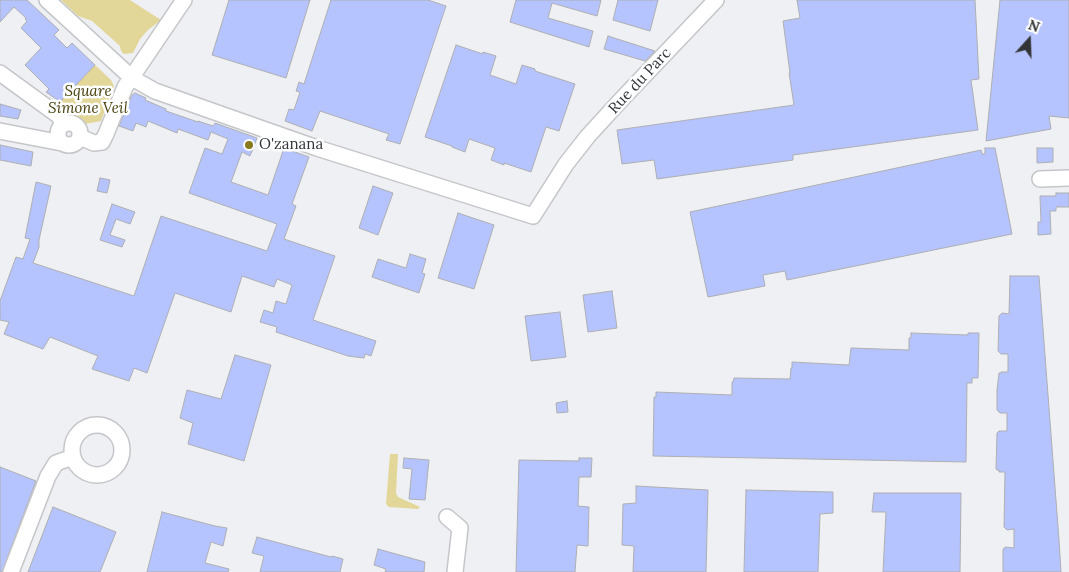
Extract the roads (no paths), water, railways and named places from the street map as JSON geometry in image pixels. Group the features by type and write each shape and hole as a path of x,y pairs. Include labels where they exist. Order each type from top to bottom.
{"street":[{"path":"46,0 132,78"},
{"path":"80,137 94,143 102,142 125,87 184,0"},
{"name":"Rue du Parc","path":"132,78 155,90 317,148 533,216 566,164 588,136 716,0"},
{"path":"0,73 59,116 64,124"},
{"path":"0,131 71,146 80,137 81,132 76,125 68,123 60,127 58,136 62,143"},
{"path":"1040,179 1069,178"},
{"path":"11,572 48,476 56,463 73,456"},
{"path":"448,516 460,528 455,572"}],"place":[{"name":"O'zanana","path":"249,145"}],"park label":[{"name":"Square Simone Veil","path":"88,100"}]}
